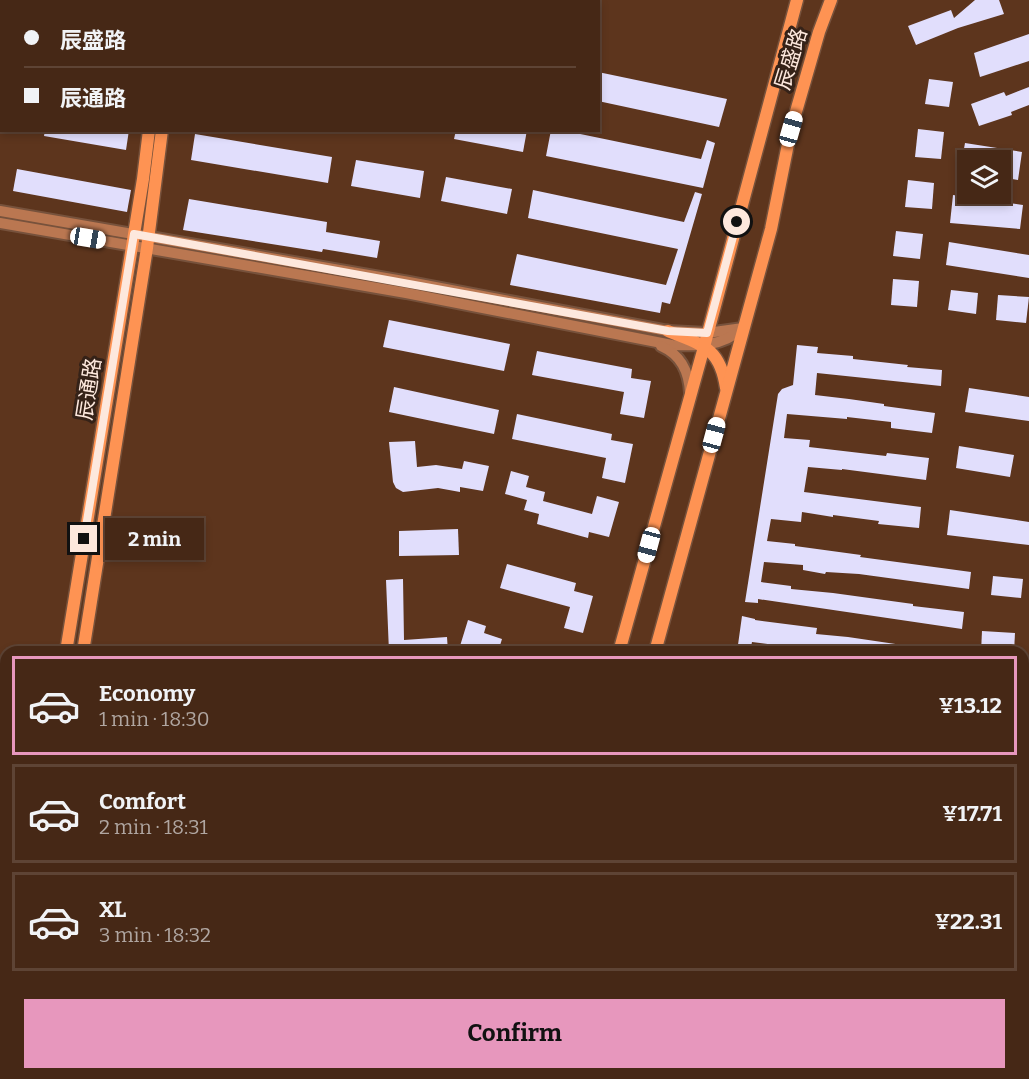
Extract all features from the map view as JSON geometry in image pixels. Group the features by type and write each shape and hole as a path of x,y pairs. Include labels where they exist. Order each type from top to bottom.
{"main road":[{"name":"辰盛路","path":"621,646 704,346 796,0"},
{"name":"辰盛路","path":"657,646 771,229 791,129 819,32 831,0"},
{"name":"辰通路","path":"67,646 149,132"},
{"name":"辰通路","path":"84,646 147,242 162,132"},
{"path":"668,331 704,346 716,357 722,366 726,392"}],"street":[{"path":"0,211 652,342 704,346 735,335 743,328"},
{"path":"0,223 133,239"},
{"path":"147,242 668,331 707,333 743,328"},
{"path":"652,342 679,358 687,374 690,395"}],"building":[{"path":"975,0 999,0 1004,14 958,28 916,45 908,26 951,10 954,18"},
{"path":"1029,34 1029,61 980,77 974,53"},
{"path":"600,72 727,99 719,127 600,101"},
{"path":"929,79 953,82 949,107 925,104"},
{"path":"1029,87 1029,105 1011,112 1012,115 979,126 971,104 1004,92 1006,96"},
{"path":"918,129 944,132 941,159 915,157"},
{"path":"45,132 129,132 126,150 44,136"},
{"path":"456,132 527,132 523,152 454,139"},
{"path":"551,132 571,132 701,159 707,140 715,143 703,188 546,156"},
{"path":"195,134 332,157 328,183 191,160"},
{"path":"965,143 1009,150 964,150"},
{"path":"1011,150 1022,152 1018,180 1011,179"},
{"path":"356,160 424,171 420,198 351,186"},
{"path":"17,169 131,190 127,212 13,191"},
{"path":"446,177 512,189 507,214 441,201"},
{"path":"908,180 934,183 932,209 905,207"},
{"path":"533,190 684,222 695,192 702,194 670,304 662,302 660,313 510,285 517,254 666,285 678,249 528,218"},
{"path":"953,195 957,196 957,204 1023,205 1020,229 950,223"},
{"path":"189,199 327,222 326,232 380,241 377,258 323,249 322,252 183,230"},
{"path":"896,231 923,234 920,259 893,256"},
{"path":"949,242 1029,255 1029,278 946,265"},
{"path":"893,279 919,281 917,307 891,305"},
{"path":"951,290 978,293 976,314 948,310"},
{"path":"998,295 1029,297 1026,323 996,320"},
{"path":"389,320 510,344 504,371 383,347"},
{"path":"797,345 818,347 817,353 853,356 853,359 942,370 941,386 817,373 815,395 935,413 932,433 891,428 891,422 787,414 784,438 810,440 809,447 886,456 887,453 929,458 926,480 808,467 804,492 921,507 919,528 802,512 801,522 771,519 767,541 861,555 860,557 971,572 969,589 859,574 826,572 825,574 803,570 803,565 764,562 761,582 791,586 791,589 964,612 962,629 758,599 758,603 745,602 778,394 782,389 793,385"},
{"path":"537,351 632,369 631,378 651,381 644,418 620,414 624,392 532,375"},
{"path":"394,387 499,410 494,434 389,412"},
{"path":"969,388 1029,397 1029,421 965,412"},
{"path":"517,414 612,434 611,440 633,444 625,483 602,478 606,458 512,439"},
{"path":"415,441 417,467 436,465 462,469 464,461 489,466 483,491 460,487 460,492 438,488 403,492 396,488 393,482 389,442"},
{"path":"959,446 1014,455 1010,477 956,468"},
{"path":"511,471 529,476 526,487 545,492 543,501 592,514 597,496 619,502 609,537 589,532 588,538 537,524 539,514 524,510 527,500 505,494"},
{"path":"950,510 1029,522 1029,545 947,535"},
{"path":"458,529 459,555 399,556 399,531"},
{"path":"507,564 576,583 574,591 593,596 583,633 564,628 570,607 500,588"},
{"path":"993,576 1023,579 1021,598 991,595"},
{"path":"403,579 404,640 447,637 448,646 389,646 386,580"},
{"path":"742,616 755,620 817,628 816,634 909,646 782,646 752,642 751,646 738,646"},
{"path":"468,620 486,626 484,633 502,639 500,646 460,646"},
{"path":"982,631 1015,633 1014,646 981,646"}],"route":[{"path":"84,539 134,234 409,282 668,331 707,333 737,222"}]}
